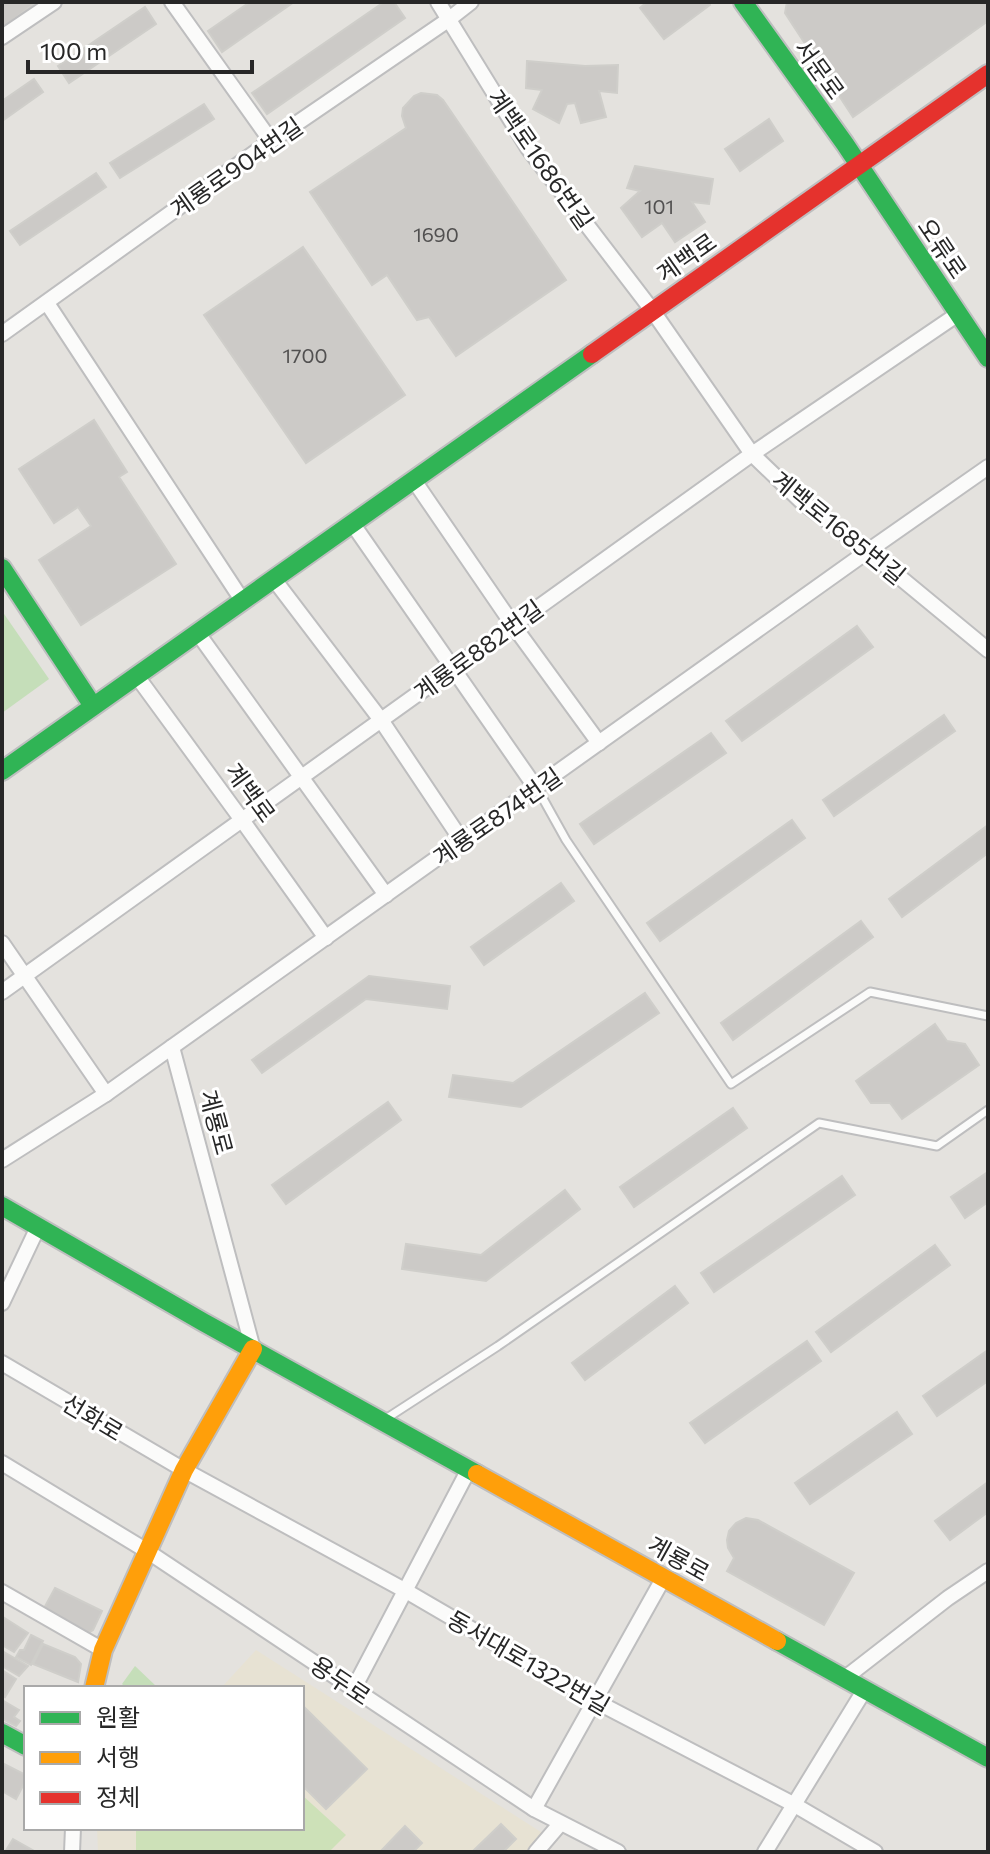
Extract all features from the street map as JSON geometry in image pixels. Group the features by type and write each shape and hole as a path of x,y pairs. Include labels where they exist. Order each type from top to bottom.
{"main road":[{"name":"서문로","path":"743,2 858,164"},
{"name":"계백로","path":"2,771 988,74"},
{"name":"오류로","path":"858,164 988,358"},
{"path":"2,568 93,706"},
{"name":"계룡로","path":"2,1206 988,1758"},
{"path":"94,1686 103,1650 184,1470 253,1349"},
{"path":"2,1733 24,1745"}],"street":[{"path":"2,37 54,2"},
{"path":"172,2 271,141"},
{"name":"계백로1686번길","path":"438,2 528,148 652,310"},
{"name":"계룡로904번길","path":"2,334 471,2"},
{"path":"47,303 242,600"},
{"name":"계백로1685번길","path":"652,310 752,454 801,501 868,551 988,650"},
{"name":"계룡로882번길","path":"2,992 752,454 958,314"},
{"name":"계룡로874번길","path":"2,1160 106,1094 988,467"},
{"path":"413,479 599,743"},
{"path":"352,523 536,788"},
{"path":"273,578 381,720 462,841"},
{"name":"계백로","path":"197,632 386,895"},
{"name":"계백로","path":"136,675 326,938"},
{"path":"2,943 106,1094"},
{"name":"계룡로","path":"172,1047 253,1349"},
{"path":"2,1303 38,1227"},
{"name":"선화로","path":"2,1363 184,1470"},
{"name":"용두로","path":"2,1463 147,1551 534,1809 618,1852"},
{"path":"354,1688 469,1469"},
{"name":"동서대로1322번길","path":"184,1470 406,1591 595,1701 793,1804 875,1852"},
{"path":"845,1678 988,1571"},
{"path":"534,1809 664,1577"},
{"path":"973,1582 988,1591"},
{"path":"2,1592 103,1650"},
{"path":"765,1852 865,1689"},
{"path":"536,1852 560,1824"},
{"path":"72,1852 73,1830"}],"lane":[{"path":"536,788 566,840 731,1084 870,992 988,1016"},
{"path":"383,1421 498,1346 819,1123 937,1146 988,1110"}],"shaded area":[{"path":"256,1650 544,1834 527,1852 98,1852 97,1830 304,1830 304,1686 223,1686"}],"green space":[{"path":"2,611 49,679 2,713"},
{"path":"135,1666 156,1686 124,1686 122,1684"},
{"path":"304,1797 346,1835 329,1852 136,1852 136,1830 304,1830"}],"building":[{"path":"2,2 36,2 5,26 2,23"},
{"path":"250,2 294,2 222,52 208,31"},
{"path":"384,2 394,2 405,18 267,114 252,93"},
{"path":"647,2 709,2 710,5 664,39 640,8"},
{"path":"787,2 988,2 988,21 853,117 785,13"},
{"path":"145,7 156,24 69,83 58,66"},
{"path":"527,61 585,66 618,65 617,93 599,91 606,117 581,123 575,103 567,104 559,123 533,109 542,90 526,88"},
{"path":"34,79 43,92 2,121 2,101"},
{"path":"421,93 437,95 443,100 566,280 456,356 429,317 417,320 387,275 372,285 310,192 406,128 403,108"},
{"path":"204,104 214,119 120,178 110,163"},
{"path":"769,119 783,141 740,171 725,149"},
{"path":"635,166 713,179 709,204 692,202 705,222 675,242 662,223 642,237 621,208 640,191 627,188"},
{"path":"96,173 106,187 20,245 10,231"},
{"path":"303,247 405,395 306,463 204,315"},
{"path":"94,420 127,472 119,477 176,564 81,625 39,560 91,526 78,507 54,523 19,469"},
{"path":"857,626 873,647 742,741 726,721"},
{"path":"944,715 955,731 834,816 823,800"},
{"path":"711,733 726,753 594,844 580,824"},
{"path":"792,820 805,838 660,941 647,923"},
{"path":"988,825 988,853 902,917 889,899"},
{"path":"561,883 574,901 484,965 471,947"},
{"path":"861,921 873,937 733,1040 721,1023"},
{"path":"369,976 450,986 447,1009 366,999 262,1073 252,1060"},
{"path":"645,993 659,1013 521,1107 449,1097 453,1075 513,1083"},
{"path":"935,1024 947,1041 965,1044 979,1065 902,1119 890,1103 871,1103 856,1081"},
{"path":"388,1102 401,1120 286,1204 272,1185"},
{"path":"733,1108 747,1128 634,1207 620,1187"},
{"path":"988,1172 988,1202 965,1218 951,1197"},
{"path":"842,1176 855,1195 714,1292 701,1273"},
{"path":"565,1190 580,1209 486,1281 402,1269 406,1244 481,1255"},
{"path":"935,1245 950,1265 831,1352 816,1332"},
{"path":"675,1286 688,1303 585,1380 572,1363"},
{"path":"807,1341 821,1361 705,1443 690,1423"},
{"path":"988,1350 988,1381 937,1416 923,1396"},
{"path":"897,1412 912,1434 810,1504 795,1483"},
{"path":"988,1482 988,1512 950,1540 935,1521"},
{"path":"746,1518 758,1520 854,1573 824,1625 727,1571 734,1558 728,1548 729,1531"},
{"path":"55,1588 102,1611 93,1630 88,1633 43,1610"},
{"path":"3,1617 28,1633 14,1652 2,1645"},
{"path":"31,1635 43,1641 31,1665 16,1657 20,1650 24,1650"},
{"path":"43,1644 75,1657 81,1664 78,1682 33,1664"},
{"path":"4,1652 28,1666 19,1676 2,1666"},
{"path":"2,1670 16,1679 5,1697 2,1695"},
{"path":"2,1700 19,1710 14,1717 20,1721 16,1726 2,1719"},
{"path":"304,1707 367,1769 326,1809 304,1787"},
{"path":"2,1763 24,1774 24,1784 16,1799 2,1791"},
{"path":"501,1824 516,1839 503,1852 472,1852"},
{"path":"405,1826 422,1843 413,1852 380,1852"},
{"path":"13,1839 36,1852 5,1852"}],"traffic: fast":[{"path":"743,2 845,144 988,358"},
{"path":"2,771 592,354"},
{"path":"2,568 93,706"},
{"path":"2,1206 477,1474"},
{"path":"777,1641 988,1758"},
{"path":"2,1733 24,1745"}],"traffic: slow":[{"path":"94,1686 103,1650 184,1470 253,1349"},
{"path":"477,1474 777,1641"}],"traffic: jam":[{"path":"592,354 988,74"}]}
